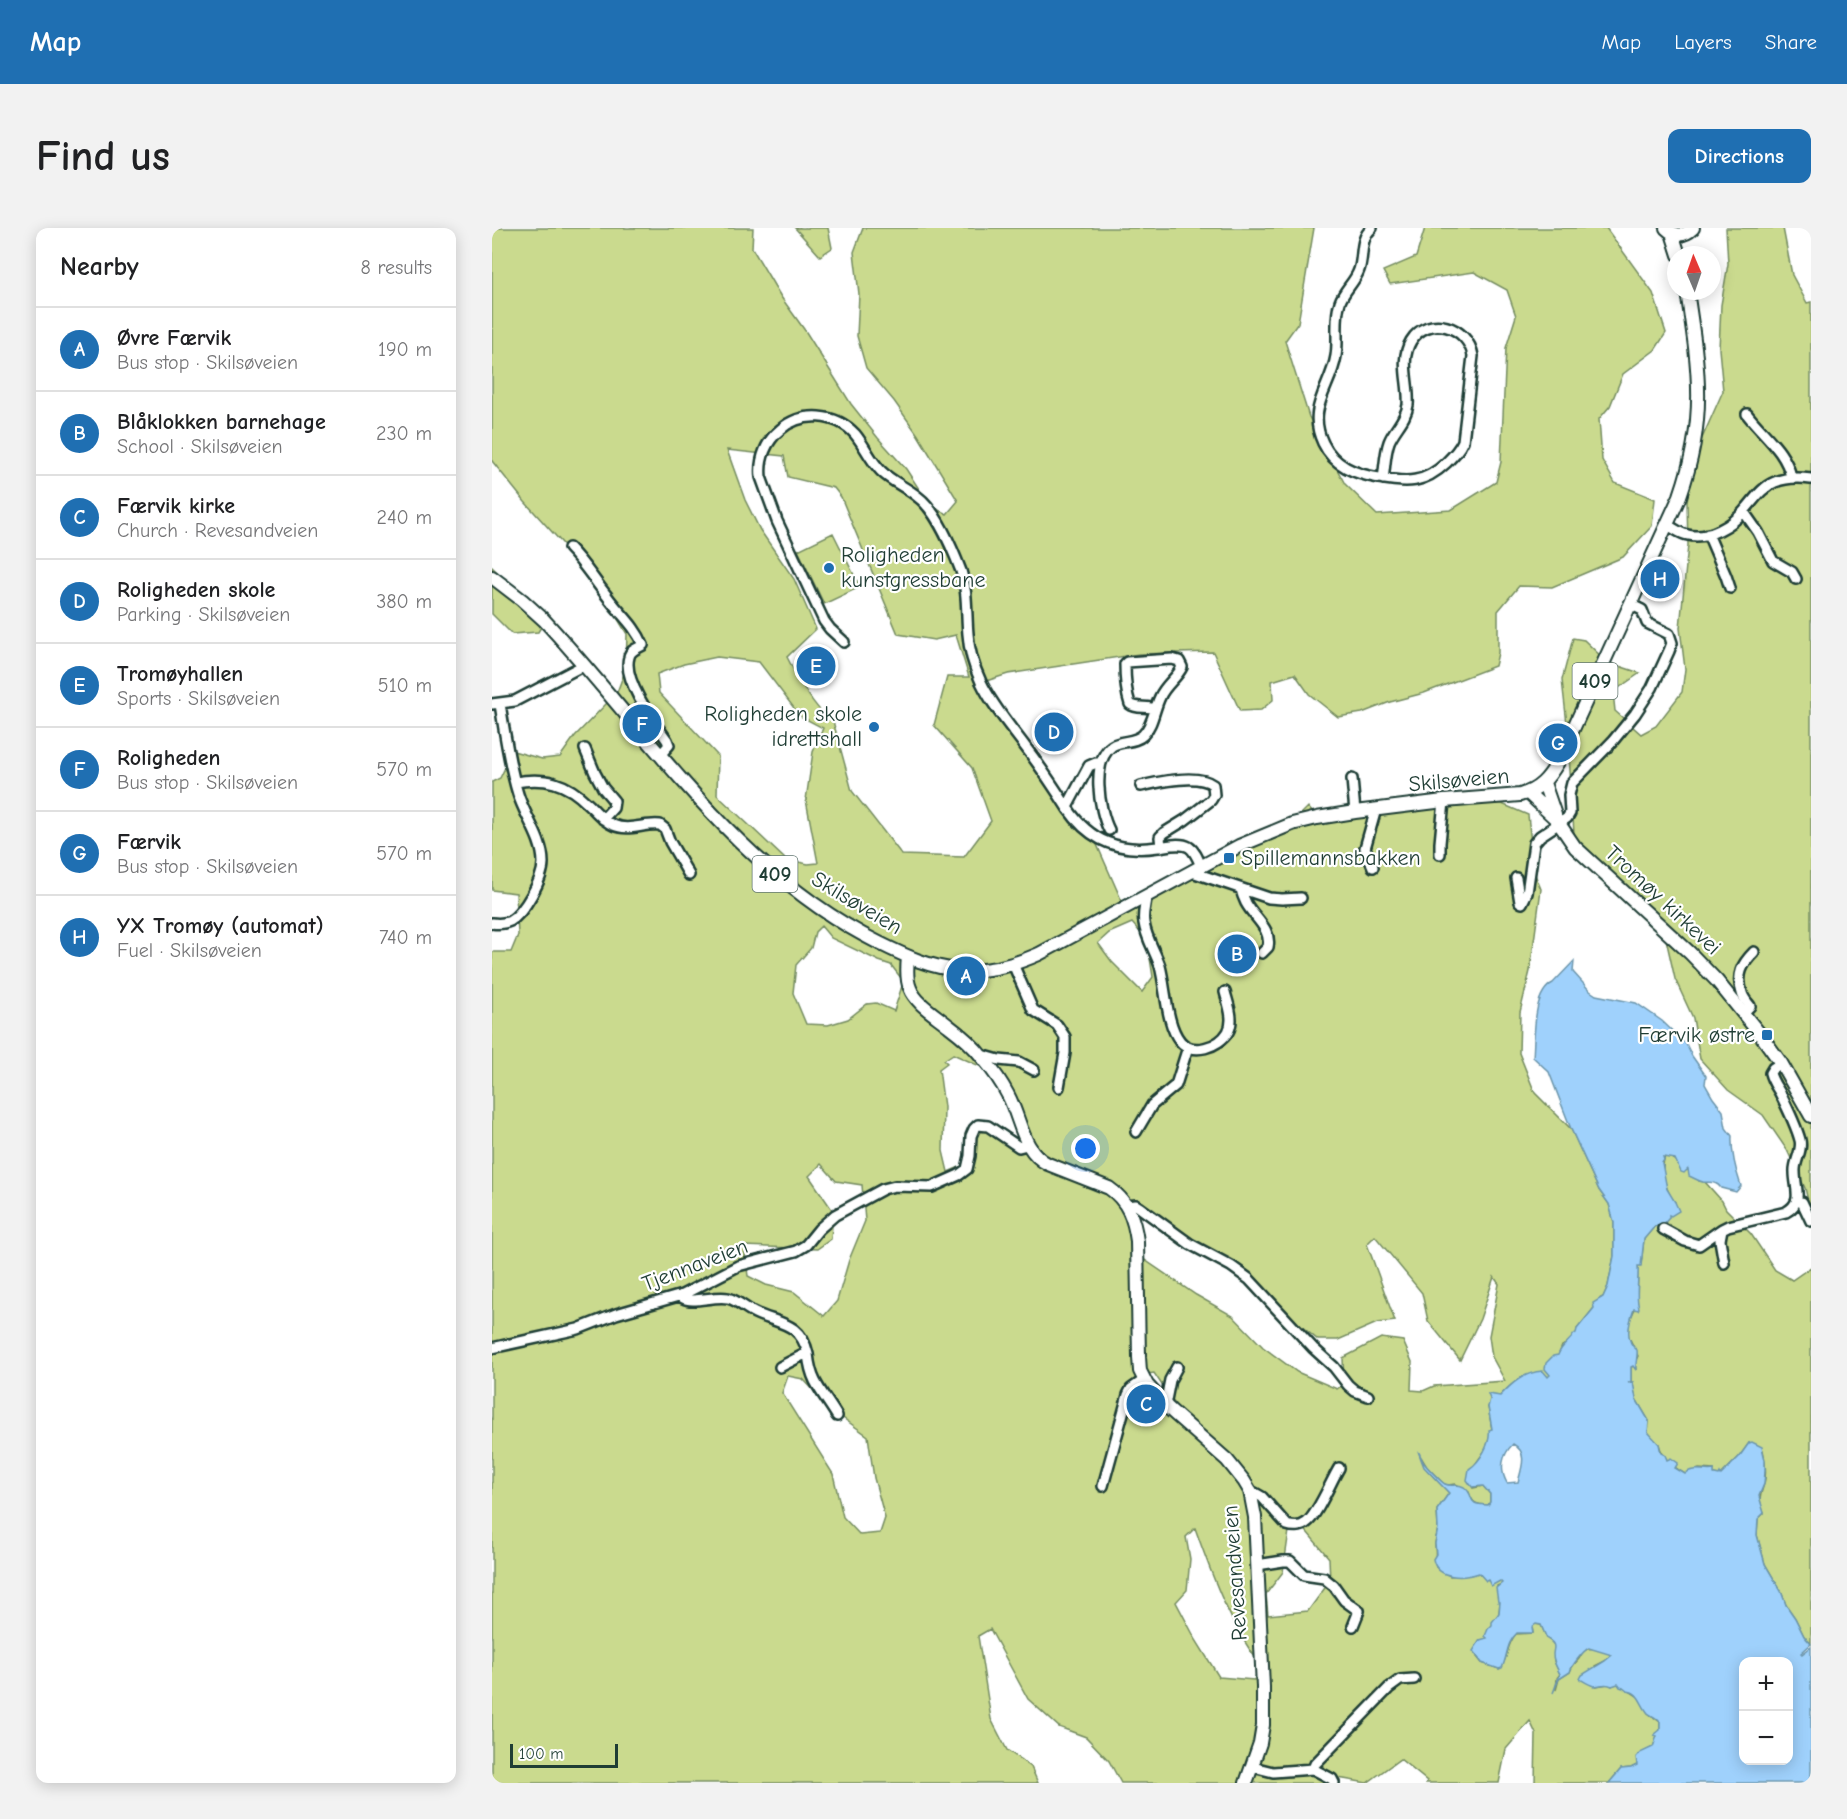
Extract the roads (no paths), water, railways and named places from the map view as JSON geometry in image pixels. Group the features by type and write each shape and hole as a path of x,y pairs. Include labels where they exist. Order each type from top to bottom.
{"main road":[{"path":"1669,231 1680,235 1690,230"},
{"path":"1686,246 1690,230"},
{"path":"1669,231 1675,246"},
{"name":"Skilsøveien","path":"492,577 542,617 727,828 780,879 845,925 908,957 948,969 971,971 997,969 1039,954 1197,868 1266,834 1292,824 1376,809 1444,801 1531,795 1545,786 1667,525 1689,471 1699,410 1698,366 1688,300"},
{"name":"Tromøy kirkevei","path":"1545,786 1557,821"},
{"name":"Tromøy kirkevei","path":"1531,795 1557,821 1575,847 1690,952 1744,1012 1781,1063 1811,1116"},
{"path":"908,957 908,984 914,995 982,1057 1008,1094 1027,1145 1039,1160 1109,1188 1118,1194 1126,1206 1135,1226 1137,1241 1139,1357 1140,1371 1144,1380"},
{"path":"914,995 915,974 923,963"},
{"name":"Revesandveien","path":"1144,1380 1165,1405 1227,1460 1251,1494 1255,1517 1263,1725 1253,1767 1246,1783"}],"street":[{"path":"1368,229 1362,246 1358,274 1339,304 1336,358 1320,398 1317,419 1322,441 1335,460 1352,472 1383,479 1410,481 1430,476 1453,456 1461,445 1473,356 1468,342 1455,329 1439,326 1426,328 1416,334 1405,357 1408,405 1404,419 1388,444 1383,479"},
{"path":"1747,414 1778,450 1789,468 1791,477"},
{"path":"844,642 830,628 820,611 777,521 761,477 760,469 764,453 772,438 787,424 806,417 824,417 848,428 880,470 918,496 935,517 962,575 967,599 968,636 974,667 980,681 989,698 1053,784 1078,822 1088,832 1108,843 1132,849 1177,844 1190,848 1194,852 1197,868 1195,873 1269,898 1301,898"},
{"path":"1667,525 1686,535 1708,534 1724,528 1774,482 1791,477 1811,479"},
{"path":"1743,512 1758,532 1773,561 1792,572 1796,579"},
{"path":"1708,534 1730,588"},
{"path":"569,548 638,633 643,645 632,651 628,657 628,667 642,704 667,740 669,746 661,754"},
{"path":"1516,878 1522,903 1527,893 1534,843 1557,821 1568,818 1572,783 1612,742 1635,714 1652,688 1669,651 1672,643 1669,634 1647,623 1642,610 1630,604"},
{"path":"1109,830 1101,805 1100,763 1111,747 1144,734 1150,723 1161,695 1182,666 1176,659 1135,660 1125,664 1130,704 1134,707 1149,706 1155,709"},
{"path":"492,923 503,924 515,917 529,899 543,869 542,850 514,782 496,704 515,701 584,665"},
{"path":"585,749 594,773 614,801 614,808 603,819"},
{"path":"1067,807 1089,766 1100,763"},
{"path":"514,782 536,779 558,783 578,794 611,824 629,828 660,825 689,875"},
{"path":"1141,786 1170,779 1205,781 1213,785 1214,795 1211,800 1185,820 1164,832 1160,837 1161,847"},
{"path":"1352,779 1355,812"},
{"path":"1440,854 1444,801"},
{"path":"1373,867 1365,848 1376,809"},
{"path":"1241,889 1245,902 1260,921 1269,939 1268,947 1262,953"},
{"path":"1146,896 1143,920 1146,933 1160,965 1174,1029 1182,1044 1197,1049 1208,1047 1228,1032 1231,1017 1225,992"},
{"name":"Tromøy kirkevei","path":"1744,1012 1750,1006 1741,990 1741,967 1754,952"},
{"path":"1013,964 1033,1010 1057,1025 1065,1037 1065,1053 1059,1087"},
{"path":"1136,1132 1152,1105 1176,1085 1188,1047"},
{"path":"982,1057 1019,1062 1034,1070"},
{"path":"1663,1229 1699,1245 1728,1226 1786,1212 1798,1201 1795,1170 1800,1140 1781,1095 1771,1079 1770,1072 1781,1063"},
{"name":"Tjennaveien","path":"492,1348 578,1329 635,1308 682,1295 738,1266 796,1251 806,1245 835,1215 883,1189 895,1186 932,1186 959,1175 967,1169 971,1136 978,1125 988,1126 1019,1146 1027,1145"},
{"path":"1798,1201 1802,1202 1811,1221"},
{"path":"1126,1206 1136,1205 1190,1244 1244,1275 1334,1367 1348,1385 1362,1395 1368,1396"},
{"path":"1722,1229 1720,1240 1724,1263"},
{"path":"682,1295 690,1301 711,1297 737,1301 756,1314 785,1323 794,1330 804,1341 815,1382 837,1416"},
{"path":"780,1367 807,1353"},
{"path":"1165,1405 1170,1380 1176,1367"},
{"path":"1103,1486 1128,1395 1131,1389 1144,1380"},
{"path":"1251,1494 1255,1493 1262,1497 1287,1525 1292,1527 1304,1525 1313,1516 1339,1468"},
{"path":"1257,1565 1290,1561 1304,1575 1324,1578 1334,1586 1344,1600 1359,1611 1353,1626"},
{"path":"1313,1769 1315,1764 1389,1688 1400,1680 1414,1679"},
{"path":"1253,1767 1273,1772 1313,1769 1332,1779 1334,1783"}],"water":[{"path":"1574,961 1573,972 1590,991 1596,995 1636,1003 1662,1021 1686,1044 1706,1076 1705,1084 1723,1111 1726,1128 1732,1136 1734,1161 1741,1186 1736,1192 1689,1176 1688,1169 1684,1173 1681,1172 1675,1159 1663,1157 1667,1189 1679,1211 1669,1215 1661,1227 1655,1226 1644,1239 1641,1266 1638,1266 1639,1308 1634,1309 1629,1331 1630,1342 1637,1350 1636,1370 1633,1366 1631,1367 1631,1381 1628,1383 1633,1382 1636,1399 1649,1421 1648,1432 1659,1444 1661,1453 1667,1460 1671,1458 1678,1463 1675,1468 1685,1474 1695,1470 1714,1470 1714,1474 1719,1475 1720,1473 1721,1475 1749,1443 1752,1442 1762,1447 1765,1471 1764,1484 1759,1496 1764,1513 1758,1519 1757,1535 1765,1564 1781,1591 1786,1605 1811,1644 1801,1653 1811,1647 1811,1783 1609,1783 1621,1769 1637,1765 1636,1757 1653,1747 1657,1736 1654,1735 1660,1730 1660,1722 1648,1713 1635,1694 1618,1684 1594,1686 1580,1679 1582,1675 1612,1655 1587,1649 1575,1662 1570,1672 1559,1679 1553,1693 1560,1674 1553,1657 1554,1646 1547,1639 1541,1625 1536,1624 1532,1627 1533,1633 1517,1633 1513,1637 1502,1668 1482,1663 1473,1651 1480,1640 1487,1638 1485,1636 1488,1629 1499,1613 1500,1602 1498,1602 1496,1588 1502,1583 1500,1581 1491,1586 1488,1580 1486,1581 1479,1573 1466,1576 1445,1574 1436,1566 1433,1559 1436,1554 1437,1510 1449,1493 1424,1467 1418,1451 1424,1463 1443,1483 1464,1487 1473,1502 1488,1505 1490,1494 1483,1486 1472,1487 1467,1480 1469,1469 1484,1452 1489,1430 1492,1429 1488,1394 1500,1396 1524,1376 1536,1372 1543,1371 1548,1377 1550,1375 1545,1369 1546,1363 1553,1356 1558,1355 1561,1348 1576,1333 1594,1308 1593,1303 1603,1297 1608,1286 1614,1256 1614,1222 1609,1204 1599,1190 1571,1129 1549,1072 1533,1057 1536,1016 1541,996 1546,988","holes":["1513,1444 1518,1447 1522,1456 1518,1482 1507,1483 1503,1473 1503,1462"]}],"place":[{"name":"Roligheden kunstgressbane","path":"829,568"},
{"name":"YX Tromøy (automat)","path":"1660,579"},
{"name":"Tromøyhallen","path":"816,666"},
{"name":"Roligheden","path":"642,724"},
{"name":"Roligheden skole idrettshall","path":"874,727"},
{"name":"Roligheden skole","path":"1054,732"},
{"name":"Færvik","path":"1558,743"},
{"name":"Spillemannsbakken","path":"1229,858"},
{"name":"Blåklokken barnehage","path":"1237,954"},
{"name":"Øvre Færvik","path":"966,976"},
{"name":"Færvik østre","path":"1767,1035"},
{"name":"Færvik kirke","path":"1146,1404"}]}
